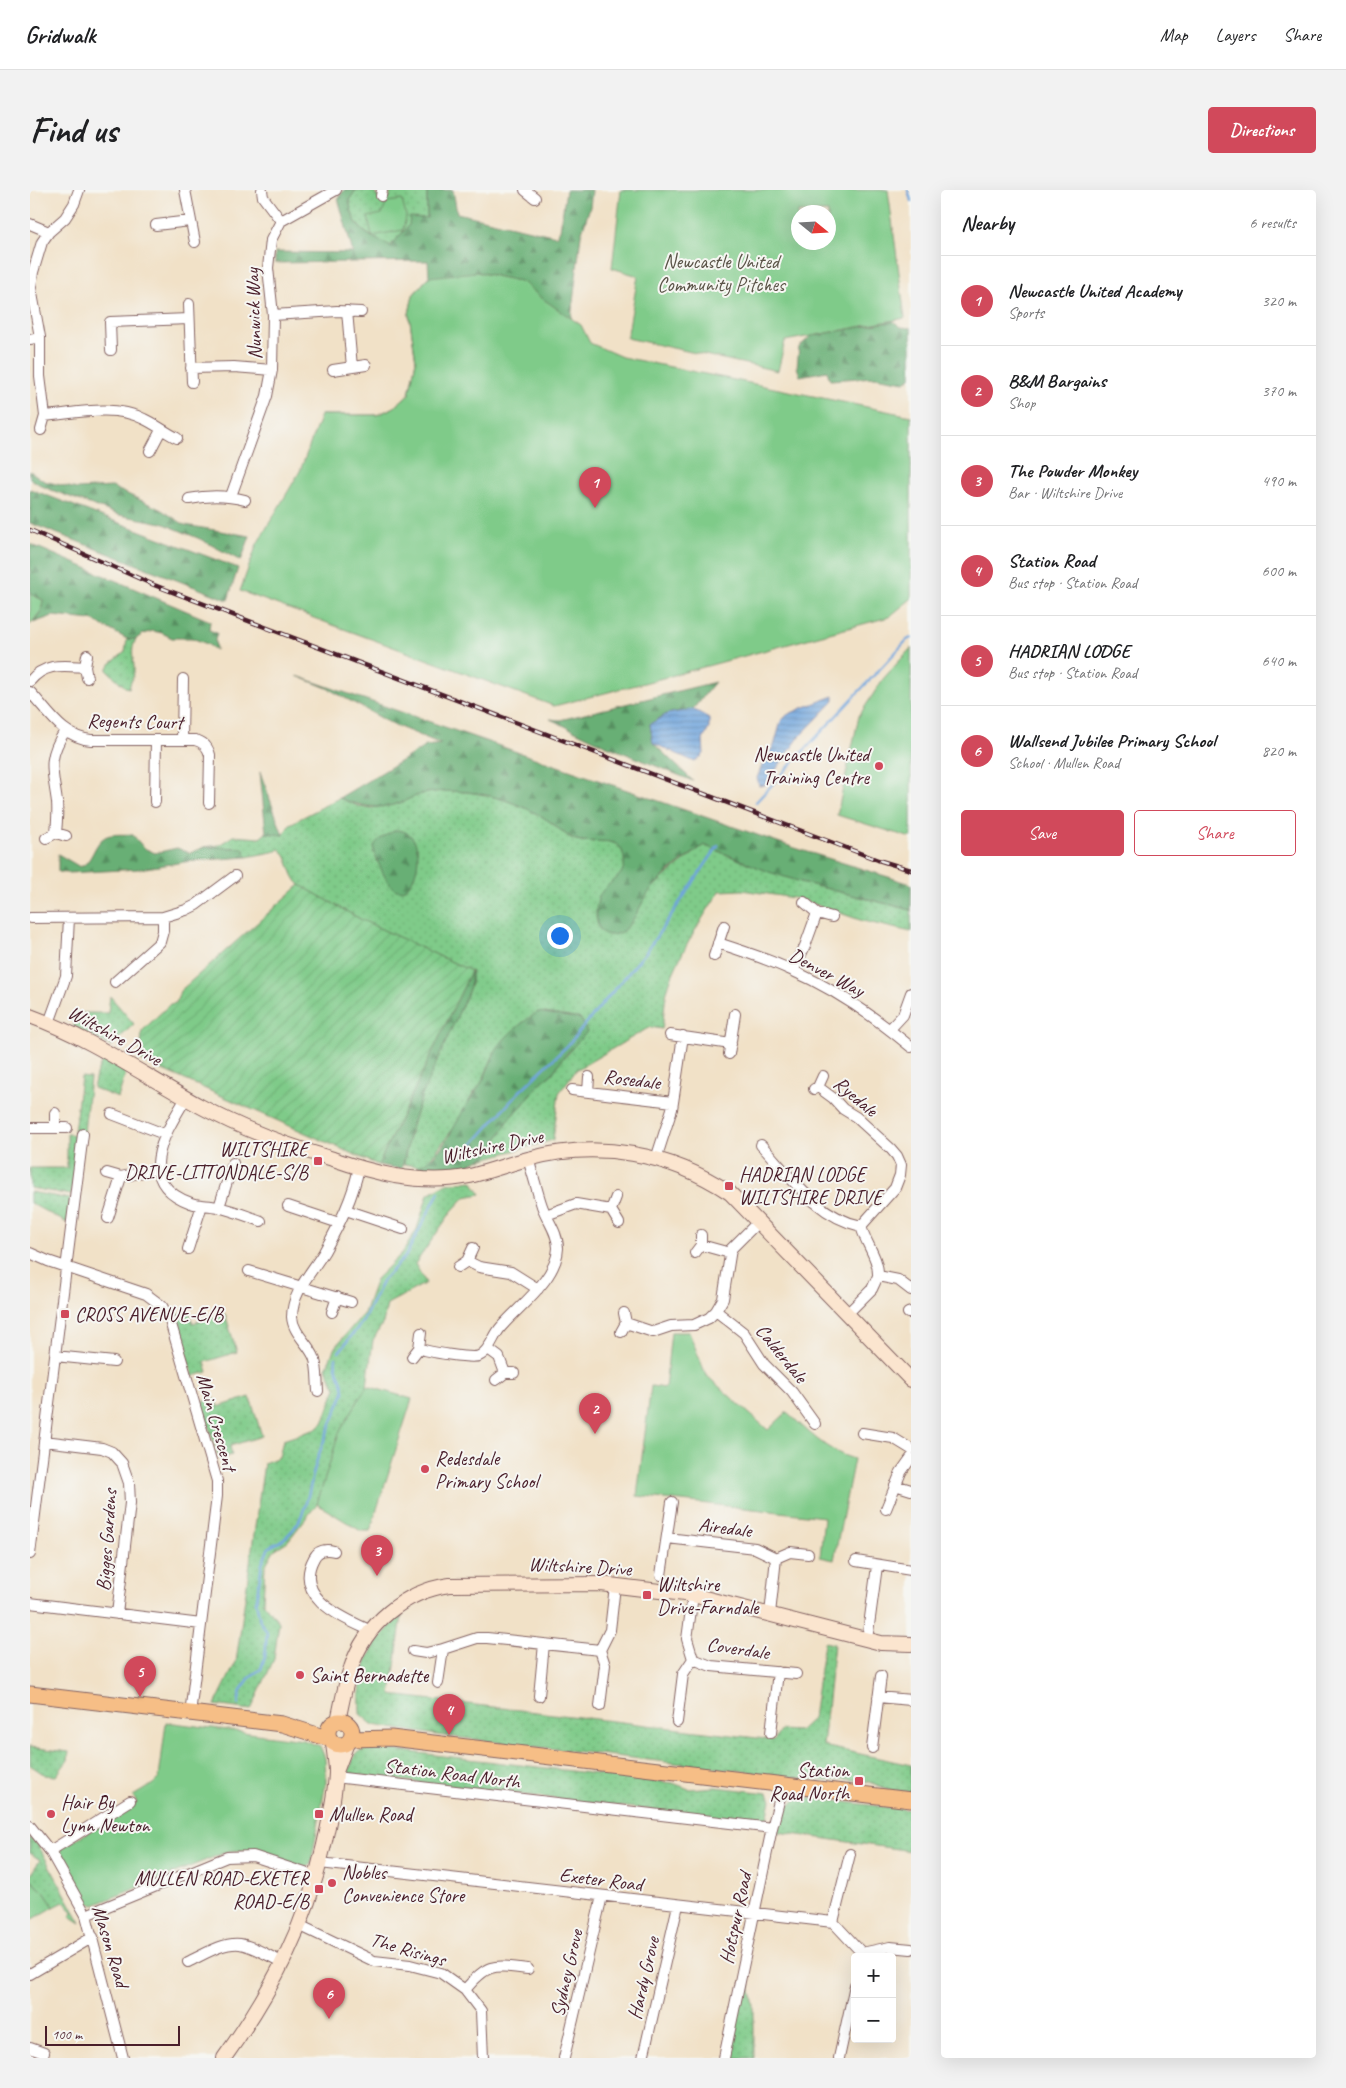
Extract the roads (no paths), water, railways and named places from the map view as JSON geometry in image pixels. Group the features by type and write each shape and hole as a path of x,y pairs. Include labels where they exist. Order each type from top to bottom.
{"main road":[{"path":"30,1694 911,1800"}],"street":[{"path":"41,430 45,416 31,288 36,256 49,232 65,218 74,204 79,190"},
{"path":"185,190 195,242"},
{"path":"262,190 263,197 281,221 336,190"},
{"path":"525,190 535,198"},
{"path":"156,226 190,221"},
{"name":"Nunwick Way","path":"231,496 267,396 272,370 273,315 268,252 271,240 281,221"},
{"path":"30,224 49,232"},
{"path":"189,304 192,382"},
{"path":"347,311 352,367"},
{"path":"273,315 361,312"},
{"path":"111,350 110,322 190,319"},
{"path":"334,370 366,365"},
{"path":"191,368 234,367 272,370"},
{"path":"45,416 118,410 145,419 177,438"},
{"path":"150,451 161,430"},
{"path":"189,498 231,496 245,500"},
{"path":"86,655 85,667 88,678"},
{"path":"30,680 38,672 48,667 85,667"},
{"path":"182,740 183,679"},
{"path":"30,692 65,731 55,750 52,766 61,834 46,838"},
{"name":"Regents Court","path":"65,731 84,739 199,741 208,748 210,758 209,803"},
{"path":"155,802 156,740"},
{"path":"30,918 163,916 186,910 196,905 235,876"},
{"path":"804,902 817,912 832,917"},
{"path":"793,970 805,946 817,912"},
{"path":"115,982 160,942 163,931 163,916"},
{"path":"49,1022 66,976 69,918"},
{"path":"714,956 724,926"},
{"name":"Denver Way","path":"718,943 793,970 829,989 890,1029 911,1047"},
{"path":"890,1029 903,1015 911,993"},
{"path":"670,1035 682,1036 730,1049 734,1014"},
{"name":"Wiltshire Drive","path":"30,1016 49,1022 101,1047 220,1116 279,1141 359,1167 396,1176 443,1178 470,1176 528,1158 562,1152 600,1149 628,1152 677,1165 715,1183 730,1193 911,1380"},
{"name":"Rosedale","path":"656,1159 673,1102 682,1036"},
{"name":"Ryedale","path":"823,1076 816,1088 834,1098 843,1109 856,1117 899,1160 901,1170 897,1184 861,1226"},
{"name":"Rosedale","path":"588,1092 589,1077"},
{"name":"Rosedale","path":"572,1090 673,1102"},
{"path":"186,1098 164,1134 159,1152 158,1169 162,1180 184,1200 219,1207 262,1221"},
{"path":"55,1113 55,1128"},
{"path":"112,1114 164,1134"},
{"path":"30,1128 67,1128"},
{"path":"30,1554 83,1134"},
{"path":"761,1145 817,1205 835,1218 861,1226 864,1237 877,1263 878,1276 872,1289 847,1314"},
{"path":"419,1348 429,1352 472,1358 481,1355 488,1349 501,1327 527,1303 553,1267 558,1254 556,1239 546,1215 528,1158"},
{"path":"219,1207 233,1163"},
{"path":"318,1391 314,1358 296,1330 292,1320 294,1303 301,1287 324,1251 346,1210 359,1167"},
{"path":"107,1173 121,1177 158,1169"},
{"path":"108,1218 121,1177"},
{"path":"611,1210 616,1197"},
{"path":"546,1215 576,1204 611,1210"},
{"path":"188,1249 202,1205"},
{"path":"288,1206 339,1222"},
{"path":"346,1210 403,1229"},
{"path":"611,1210 619,1224"},
{"path":"624,1323 650,1332 657,1332 671,1326 699,1323 716,1310 724,1294 730,1253 736,1242 759,1221"},
{"path":"699,1244 730,1253"},
{"path":"458,1267 467,1260 473,1248"},
{"name":"Main Crescent","path":"30,1253 151,1297 162,1306 170,1321 217,1481 217,1496 190,1714"},
{"path":"467,1260 479,1267 511,1272 538,1289"},
{"path":"249,1271 351,1302"},
{"path":"878,1276 898,1280 911,1290"},
{"path":"332,1312 336,1297"},
{"name":"Calderdale","path":"716,1310 744,1333 764,1364 792,1392 815,1424"},
{"path":"412,1357 419,1348 420,1334"},
{"path":"488,1349 499,1357 510,1373 496,1380"},
{"path":"55,1356 114,1362"},
{"path":"862,1433 892,1438 911,1449"},
{"name":"Bigges Gardens","path":"44,1441 102,1448 112,1452 122,1463 129,1483 130,1503 117,1614"},
{"path":"886,1509 901,1472 911,1458"},
{"path":"896,1485 911,1490"},
{"name":"Airedale","path":"661,1575 672,1502"},
{"name":"Airedale","path":"666,1538 755,1548 776,1558"},
{"path":"334,1551 324,1550 316,1554 310,1572 311,1588 320,1601 334,1613 371,1631"},
{"path":"770,1614 776,1558 790,1552 808,1554"},
{"path":"856,1561 877,1566 911,1570"},
{"path":"867,1640 877,1566"},
{"name":"Wiltshire Drive","path":"341,1732 348,1681 355,1658 371,1631 384,1616 401,1603 420,1592 438,1586 513,1583 615,1586 693,1595 889,1645 911,1644"},
{"path":"600,1706 605,1665 600,1650 610,1630 615,1586"},
{"name":"Coverdale","path":"693,1595 687,1639 693,1660"},
{"path":"30,1603 201,1624"},
{"path":"413,1651 429,1652 482,1638 600,1650"},
{"path":"539,1696 544,1644"},
{"path":"438,1683 443,1649"},
{"name":"Coverdale","path":"693,1660 711,1666 796,1674"},
{"name":"Coverdale","path":"677,1722 683,1674 693,1660"},
{"name":"Coverdale","path":"771,1733 778,1672"},
{"path":"872,1748 881,1676"},
{"path":"878,1697 911,1700"},
{"path":"224,2058 249,2023 284,1964 301,1926 320,1863 336,1774 341,1732"},
{"name":"Station Road North","path":"336,1774 772,1828"},
{"name":"Hotspur Road","path":"724,2058 772,1828 783,1786"},
{"path":"50,1851 130,1801"},
{"name":"Mason Road","path":"30,1826 50,1851 86,1915 123,2058"},
{"path":"850,1854 832,1922 859,1953"},
{"path":"86,1915 227,1857 253,1856 316,1877"},
{"name":"Exeter Road","path":"320,1863 832,1922"},
{"name":"Sydney Grove","path":"564,2058 602,1896"},
{"name":"Hardy Grove","path":"643,2058 678,1905"},
{"name":"The Risings","path":"301,1926 374,1961 410,1965 440,1973 465,1990 481,2011 483,2058"},
{"path":"30,1974 93,1937"},
{"path":"188,1962 225,1946 236,1944 246,1946 284,1964"},
{"path":"868,1953 890,1947 911,1949"},
{"path":"465,1990 477,1975 492,1966 528,1970"},
{"path":"841,2058 853,1998"},
{"path":"30,2048 44,2053"}],"water":[{"path":"834,696 834,701 800,736 765,785 759,786 757,778 765,758 774,746 781,721 787,715"},
{"path":"693,709 709,718 709,728 703,740 704,754 695,762 653,743 650,724 667,714"}],"waterway":[{"path":"908,190 911,201"},
{"path":"756,802 907,640 911,638"},
{"path":"464,1154 519,1092 568,1045 646,952 718,846"},
{"path":"339,1352 363,1321 383,1280 405,1257 439,1192"},
{"path":"238,1704 241,1690 251,1676 261,1669 265,1657 267,1632 260,1621 256,1601 262,1564 269,1547 282,1540 292,1531 299,1520 304,1509 321,1449 344,1392 335,1362 336,1358"}],"railway":[{"path":"30,530 154,585 878,860 911,870"}],"place":[{"name":"Newcastle United Academy","path":"595,508"},
{"name":"Newcastle United Training Centre","path":"879,766"},
{"name":"WILTSHIRE DRIVE-LITTONDALE-S/B","path":"318,1161"},
{"name":"HADRIAN LODGE WILTSHIRE DRIVE","path":"729,1186"},
{"name":"CROSS AVENUE-E/B","path":"65,1314"},
{"name":"B&M Bargains","path":"595,1434"},
{"name":"Redesdale Primary School","path":"425,1469"},
{"name":"The Powder Monkey","path":"377,1576"},
{"name":"Wiltshire Drive-Farndale","path":"647,1595"},
{"name":"Saint Bernadette","path":"300,1675"},
{"name":"HADRIAN LODGE","path":"140,1697"},
{"name":"Station Road","path":"449,1735"},
{"name":"Station Road North","path":"859,1781"},
{"name":"Hair By Lynn Newton","path":"51,1814"},
{"name":"Mullen Road","path":"319,1814"},
{"name":"Nobles Convenience Store","path":"332,1883"},
{"name":"MULLEN ROAD-EXETER ROAD-E/B","path":"319,1889"},
{"name":"Wallsend Jubilee Primary School","path":"329,2019"}],"park label":[{"name":"Newcastle United Community Pitches","path":"721,272"}]}
